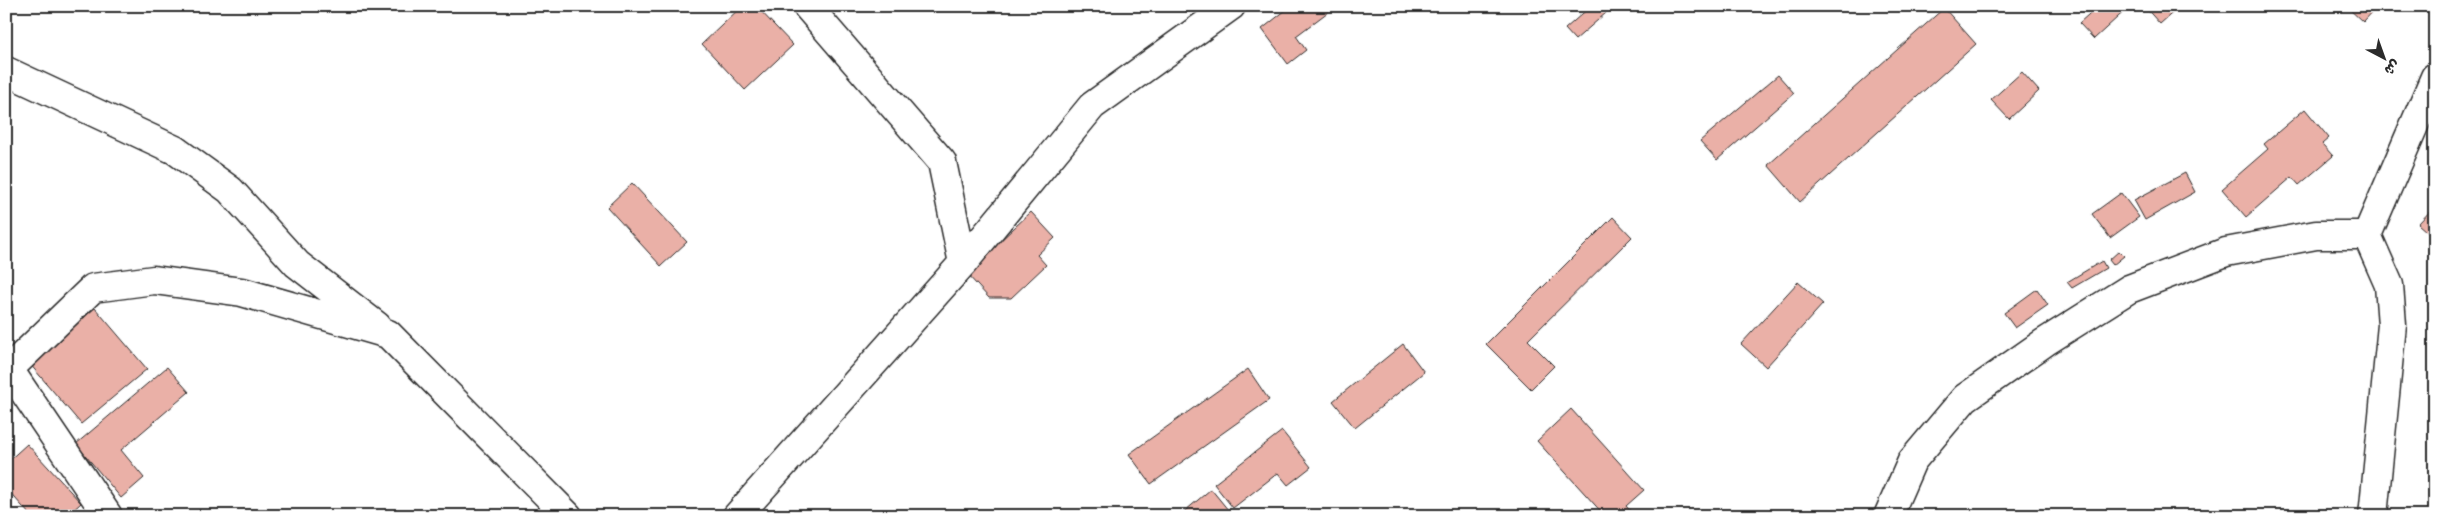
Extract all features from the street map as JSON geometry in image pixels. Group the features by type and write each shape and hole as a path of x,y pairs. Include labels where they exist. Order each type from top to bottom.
{"street":[{"path":"807,6 942,162 963,263"},
{"path":"737,516 963,263 1092,106 1231,6"},
{"path":"6,71 175,150 230,190 297,264 388,334 568,516"},
{"path":"2373,516 2392,325 2389,285 2367,235 2428,102 2435,77"},
{"path":"1888,516 1912,461 1965,398 2045,342 2129,289 2226,252 2316,235 2367,235"},
{"path":"108,516 8,367 93,288 154,280 242,292 388,334"}],"building":[{"path":"742,6 756,6 793,45 745,90 702,44"},
{"path":"1291,6 1336,6 1296,36 1306,50 1288,64 1262,29"},
{"path":"1591,6 1600,6 1606,13 1575,40 1565,29"},
{"path":"2098,6 2130,6 2094,39 2079,23"},
{"path":"2144,6 2178,6 2179,7 2160,24"},
{"path":"2346,6 2378,6 2363,22"},
{"path":"1944,8 1976,44 1800,202 1768,165"},
{"path":"2022,72 2039,91 2009,119 1991,100"},
{"path":"1778,75 1794,93 1717,160 1700,141"},
{"path":"2305,109 2329,138 2322,144 2333,156 2299,185 2292,177 2246,217 2222,189 2268,149 2264,144"},
{"path":"2185,173 2195,192 2145,220 2134,200"},
{"path":"632,183 687,242 661,266 607,207"},
{"path":"2121,193 2139,217 2110,238 2092,214"},
{"path":"2435,206 2435,239 2418,224"},
{"path":"1031,212 1055,238 1037,255 1046,265 1011,298 989,298 966,273"},
{"path":"1613,217 1632,237 1528,340 1554,366 1531,389 1486,344"},
{"path":"2119,251 2124,256 2113,265 2109,260"},
{"path":"2102,261 2106,268 2072,288 2067,282"},
{"path":"1798,282 1823,304 1766,367 1741,344"},
{"path":"2037,289 2048,305 2015,328 2004,313"},
{"path":"95,308 147,369 81,424 29,363"},
{"path":"1403,344 1424,372 1355,428 1333,401"},
{"path":"167,367 189,392 121,450 144,478 121,498 76,444"},
{"path":"1248,369 1269,400 1151,484 1129,454"},
{"path":"1571,409 1644,490 1626,506 1633,514 1631,516 1605,516 1537,441"},
{"path":"1282,431 1311,467 1288,485 1278,473 1233,508 1214,484"},
{"path":"27,444 81,503 67,516 31,516 6,488 6,463"},
{"path":"1211,489 1233,516 1179,516"}]}
